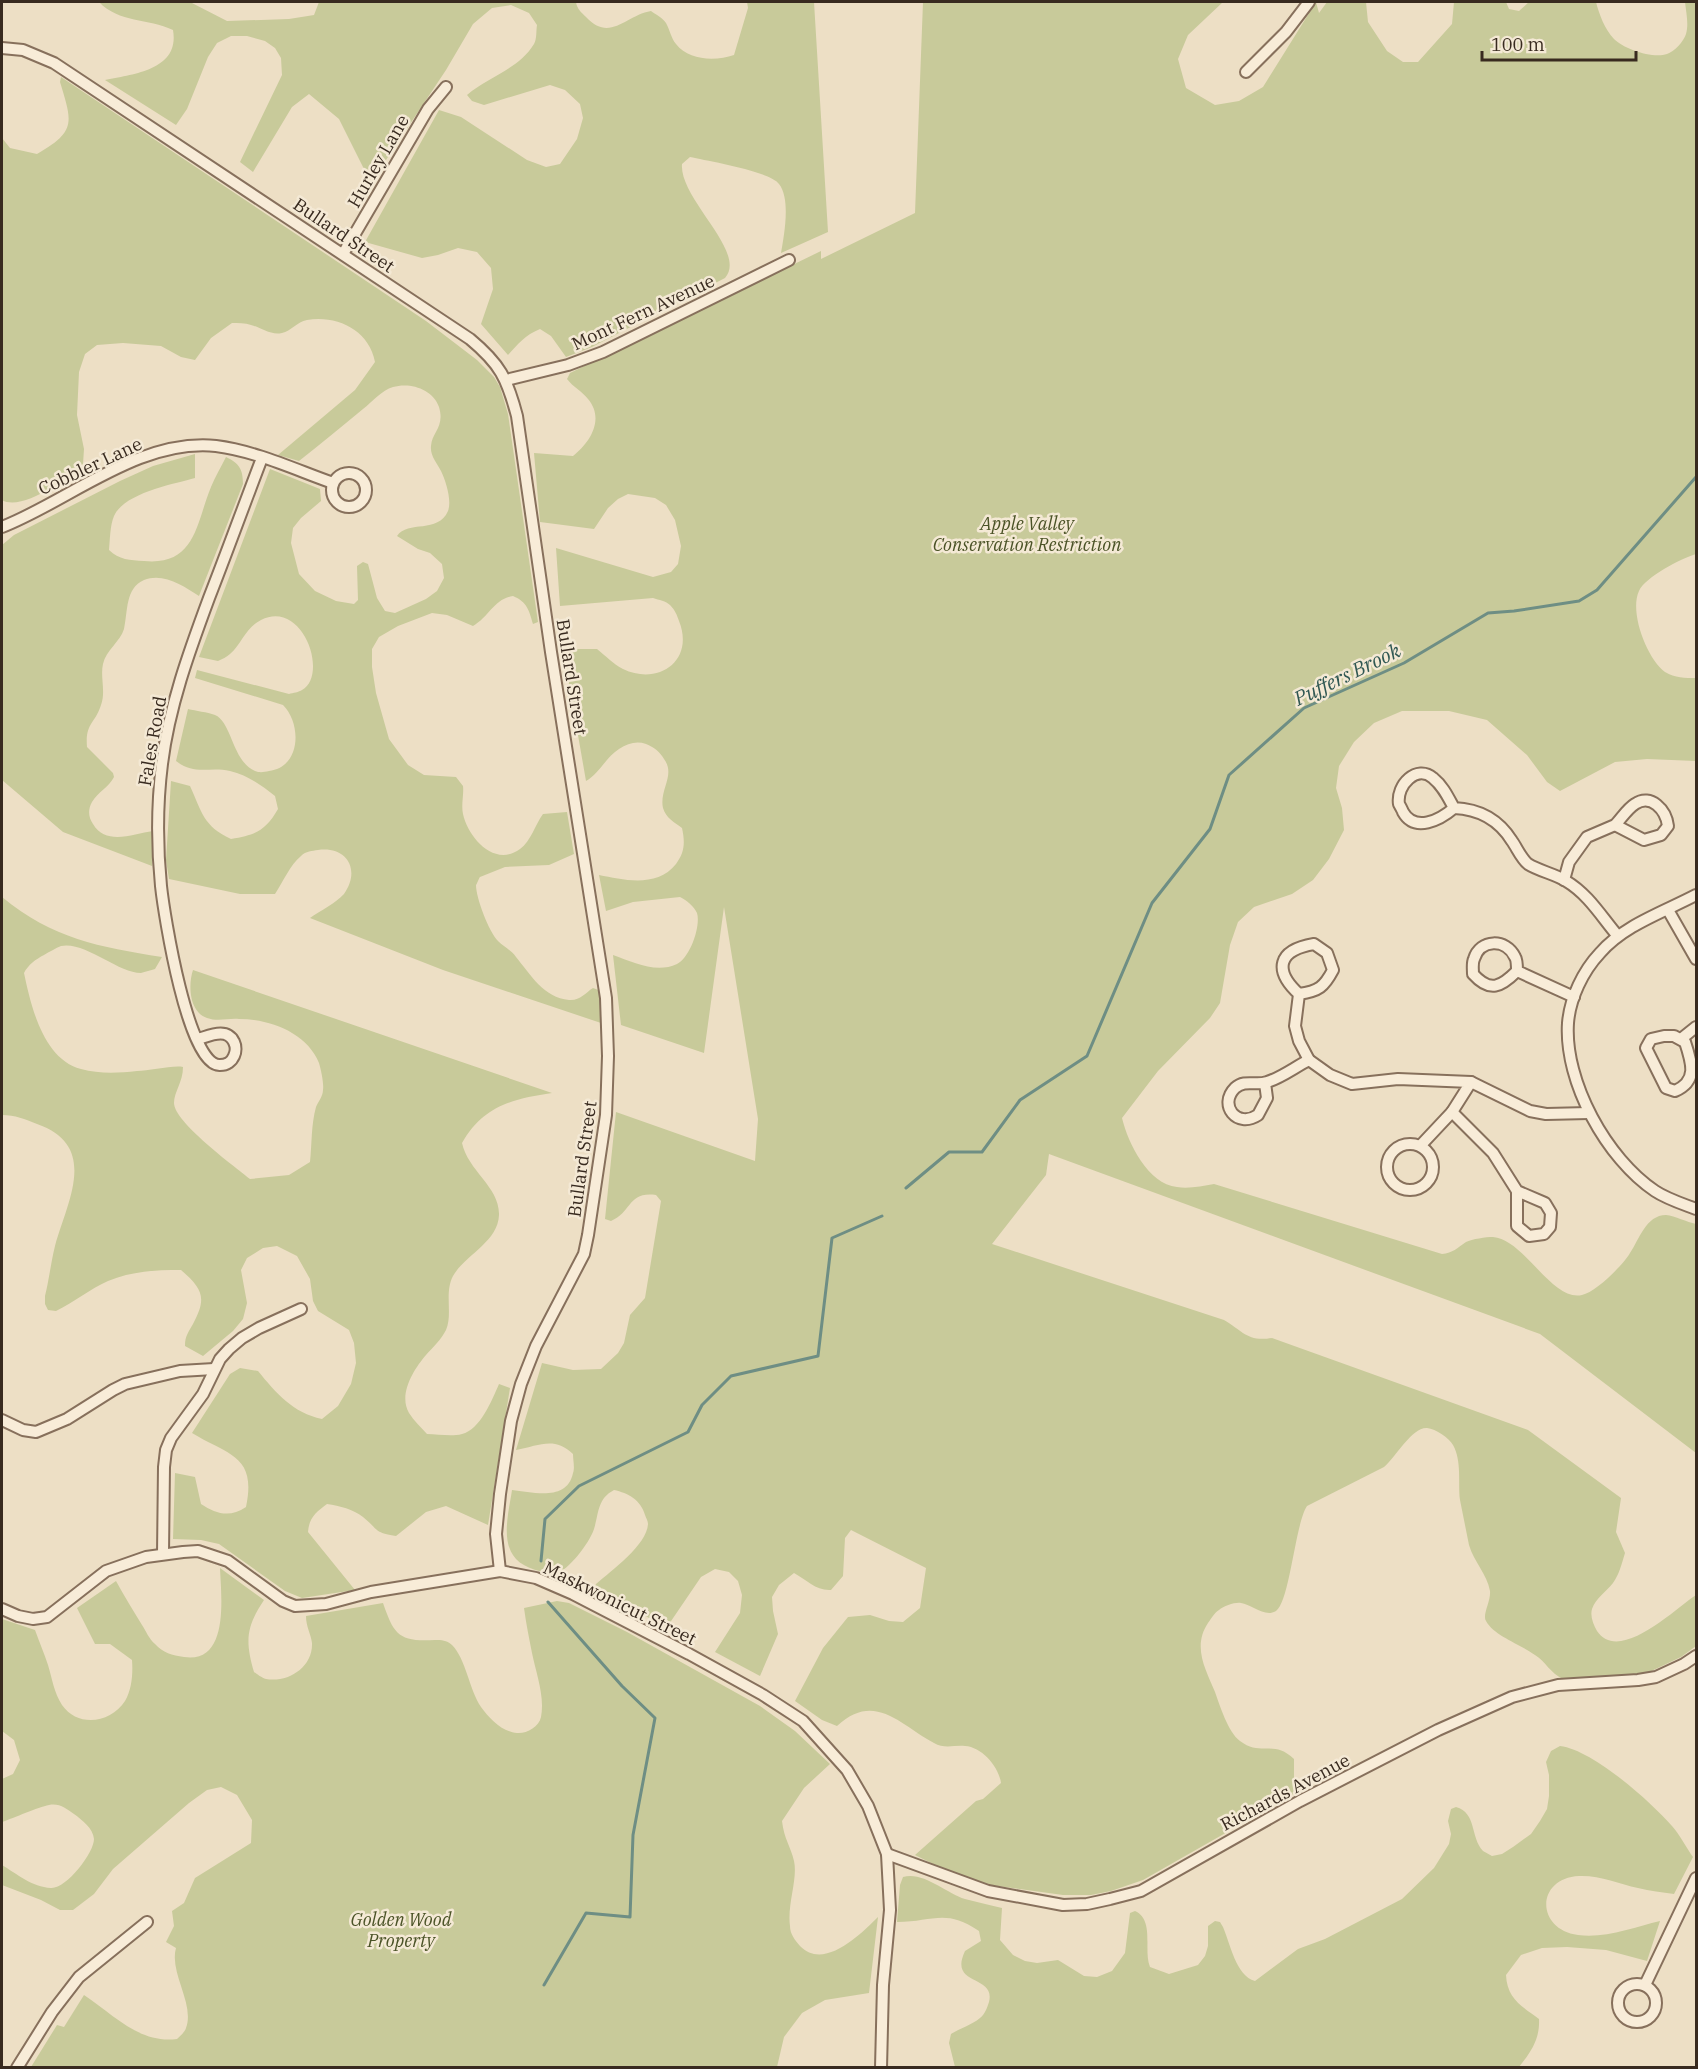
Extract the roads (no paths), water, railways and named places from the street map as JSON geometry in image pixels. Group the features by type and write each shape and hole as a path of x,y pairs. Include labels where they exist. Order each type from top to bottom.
{"street":[{"path":"1246,72 1286,32 1309,2"},
{"name":"Bullard Street","path":"2,48 23,50 54,63 470,339 496,363 506,380 517,416 551,652 606,998 608,1056 606,1115 584,1254 536,1346 521,1384 511,1421 496,1534 500,1570"},
{"name":"Hurley Lane","path":"343,254 428,109 446,87"},
{"name":"Mont Fern Avenue","path":"506,380 568,365 603,352 789,260"},
{"name":"Cobbler Lane","path":"2,527 106,474 160,452 181,447 217,446 262,458 333,483"},
{"name":"Fales Road","path":"198,1040 178,984 164,910 159,863 162,764 174,702 191,649 262,458"},
{"path":"1454,808 1444,790 1432,777 1425,774 1408,778 1400,790 1399,804 1406,817 1413,822 1424,824 1441,819 1454,808 1467,808 1485,815 1503,830 1527,863 1564,880 1586,897 1617,935"},
{"path":"1564,880 1569,862 1587,837 1615,825 1635,803 1652,801 1662,809 1668,826 1661,835 1644,840 1615,825"},
{"path":"1696,895 1617,935 1598,955 1581,981 1574,997 1568,1023 1569,1053 1578,1086 1589,1113 1629,1170 1656,1192 1696,1209"},
{"path":"1668,910 1696,959"},
{"path":"1488,943 1505,945 1515,957 1518,971 1501,984 1491,987 1480,982 1473,974 1473,960 1478,951 1488,943"},
{"path":"1314,944 1327,952 1333,969 1326,984 1313,992 1299,994 1286,982 1282,971 1286,956 1296,947 1314,944"},
{"path":"1518,971 1574,997"},
{"path":"1299,994 1295,1026 1299,1041 1309,1060 1330,1075 1352,1084 1398,1079 1471,1082 1530,1111 1546,1114 1589,1113"},
{"path":"1681,1039 1696,1027"},
{"path":"1658,1036 1674,1036 1681,1039 1685,1042 1694,1068 1684,1088 1675,1091 1666,1088 1646,1048 1651,1039 1658,1036"},
{"path":"1265,1083 1309,1060"},
{"path":"1421,1145 1452,1112 1471,1082"},
{"path":"1452,1112 1493,1153 1517,1191 1517,1226 1529,1236 1544,1234 1550,1227 1551,1213 1545,1203 1517,1191"},
{"path":"1406,1144 1421,1145 1430,1152 1433,1166 1430,1181 1417,1190 1403,1190 1391,1182 1386,1168 1392,1150 1406,1144"},
{"path":"163,1554 166,1450 171,1438 203,1394 220,1359 242,1338 301,1309"},
{"path":"2,1420 23,1430 36,1432 68,1419 113,1389 125,1384 180,1371 214,1369"},
{"name":"Maskwonicut Street","path":"2,1609 26,1618 47,1617 106,1571 146,1557 198,1551 211,1554 241,1569 283,1601 295,1606 326,1604 371,1592 500,1570 536,1578 573,1594 763,1695 803,1721 847,1770 868,1806 887,1854 890,1910 883,1985 880,2067"},
{"name":"Richards Avenue","path":"887,1854 988,1891 1063,1905 1087,1904 1110,1899 1141,1891 1300,1801 1438,1730 1512,1697 1558,1685 1656,1677 1696,1656"},
{"path":"1645,1985 1696,1878"},
{"path":"17,2067 52,2012 79,1977 147,1922"}],"waterway":[{"name":"Puffers Brook","path":"906,1188 949,1152 982,1152 1020,1100 1087,1056 1152,903 1210,829 1229,775 1304,708 1404,663 1488,613 1579,601 1597,590 1696,477"},
{"path":"541,1561 545,1519 579,1486 688,1432 702,1405 731,1376 818,1356 832,1238 882,1216"},
{"path":"544,1985 586,1913 630,1917 633,1835 655,1718 622,1686 548,1602"}],"park label":[{"name":"Apple Valley Conservation Restriction","path":"1027,533"},
{"name":"Golden Wood Property","path":"401,1929"}]}
